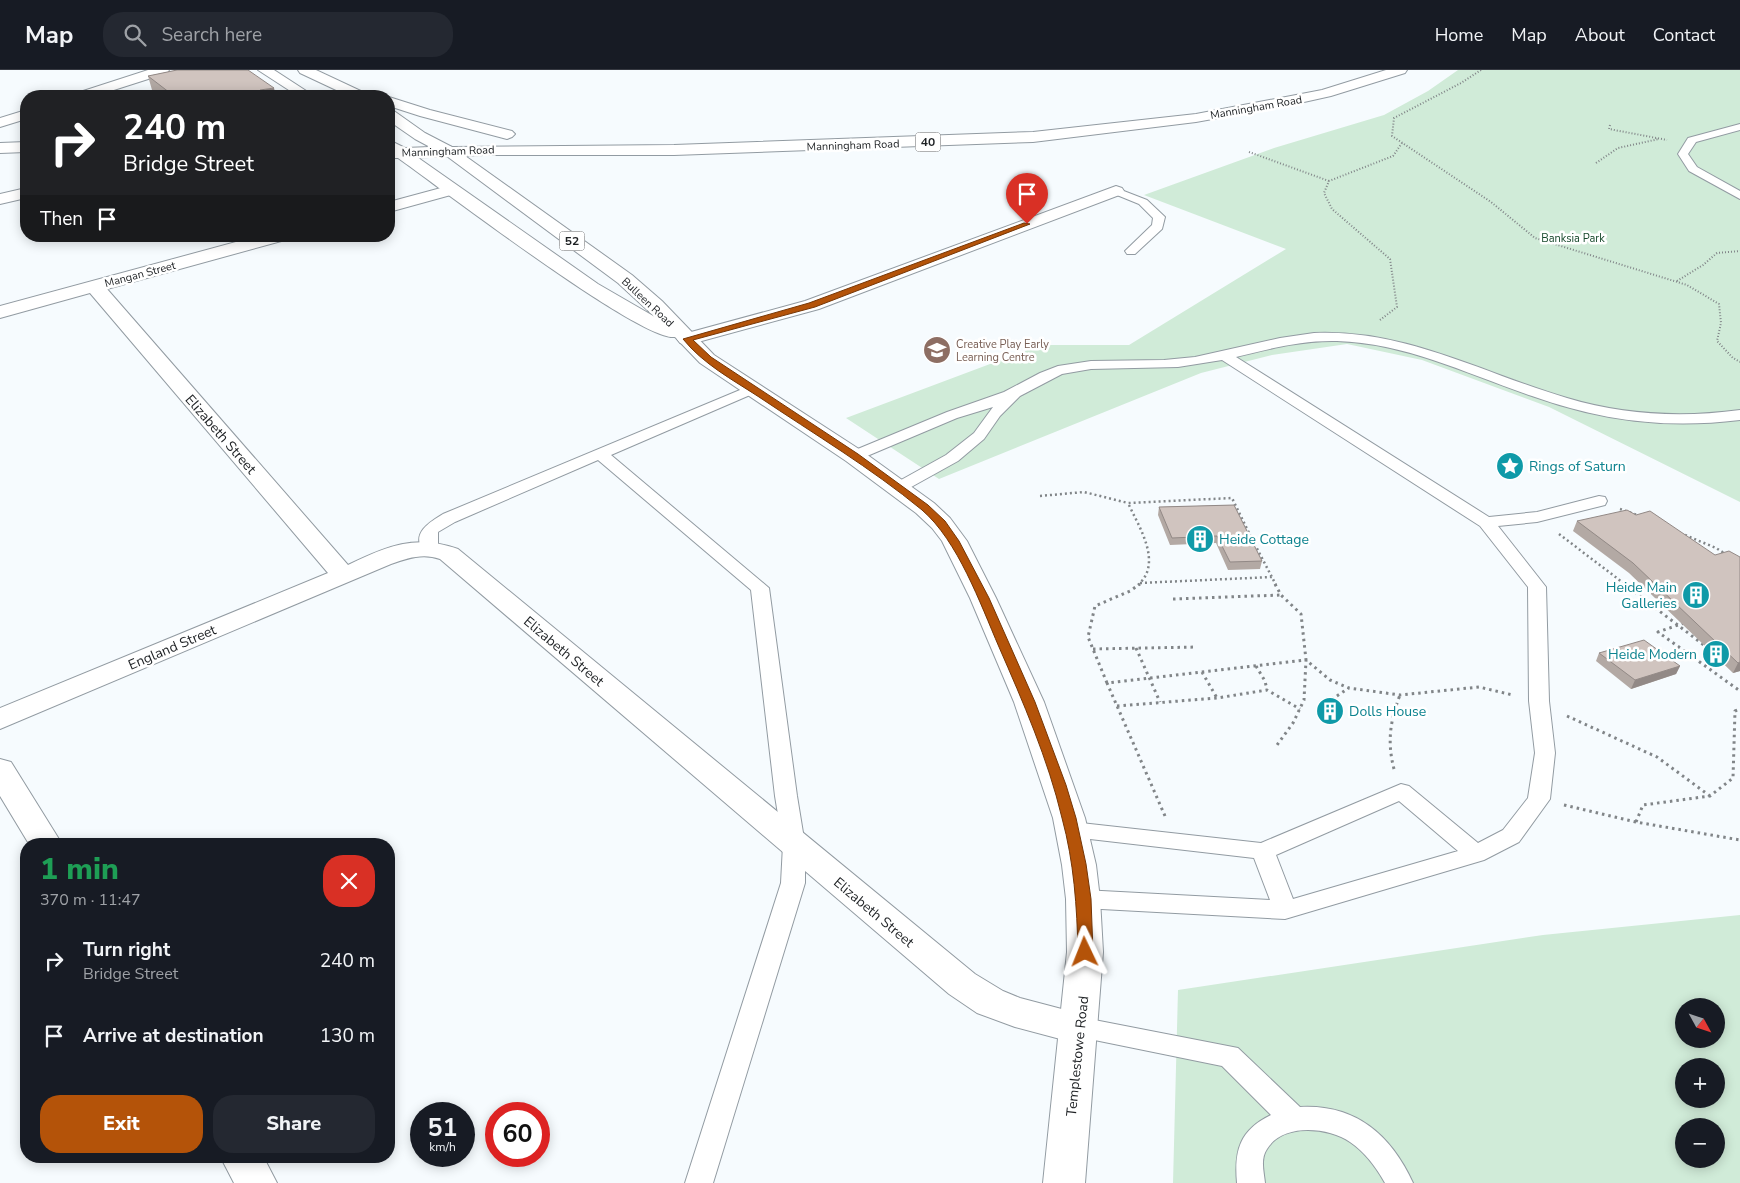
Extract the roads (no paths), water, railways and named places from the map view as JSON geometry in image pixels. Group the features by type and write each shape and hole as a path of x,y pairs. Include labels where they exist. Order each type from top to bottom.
{"main road":[{"path":"100,90 162,70"},
{"path":"265,70 297,90"},
{"path":"305,70 348,90"},
{"name":"Manningham Road","path":"1059,119 1176,107 1264,93 1352,70"},
{"name":"Manningham Road","path":"395,150 674,150 812,147 1033,138 1116,129 1295,100 1326,93 1400,70"},
{"name":"Manningham Road","path":"395,103 425,113 512,134 395,138"},
{"path":"0,123 20,116"},
{"path":"1098,116 1116,129"},
{"name":"Bulleen Road","path":"395,118 420,136 449,151 625,279 655,305 687,339"},
{"name":"Manningham Road","path":"752,133 927,128 1010,123"},
{"path":"0,148 20,148"},
{"name":"Bulleen Road","path":"395,151 591,288 640,317 687,339"},
{"path":"0,161 20,160"},
{"path":"395,204 452,190"},
{"path":"687,339 812,305 1116,191"},
{"path":"0,200 20,195"},
{"name":"Mangan Street","path":"0,312 257,242"},
{"name":"Elizabeth Street","path":"94,286 344,576"},
{"name":"Templestowe Road","path":"687,339 708,359 854,456 941,523 968,566 1029,702 1059,785 1072,830 1084,899 1085,952 1064,1183"},
{"path":"344,576 402,552 429,547"},
{"name":"Elizabeth Street","path":"429,547 449,554 962,984 990,1002 1015,1012 1079,1028"},
{"name":"England Street","path":"0,719 344,576"},
{"path":"0,770 42,838"},
{"path":"244,1163 256,1183"}],"lane":[{"path":"1740,126 1692,140 1683,154 1693,169 1740,196"},
{"path":"1116,191 1143,202 1159,217 1158,226 1131,251"},
{"path":"854,456 951,416 1017,392 1046,375 1076,366 1160,365 1198,361 1312,338 1344,336 1405,347 1455,362 1537,393 1600,413 1667,421 1707,420 1740,415"},
{"path":"1084,899 1285,910 1476,854 1511,836 1539,799 1545,753 1539,701 1537,587 1486,522 1224,355"},
{"path":"429,547 426,536 429,531 450,518 752,389"},
{"path":"898,488 952,458 979,436 995,413 1017,392"},
{"path":"600,455 760,588 784,787 794,845 793,883 699,1183"},
{"path":"1486,522 1537,517 1599,501"},
{"path":"1072,830 1262,851 1402,791 1476,854"},
{"path":"1262,851 1285,910"},
{"path":"1079,1028 1229,1056 1293,1118"},
{"path":"1250,1183 1249,1155 1258,1138 1272,1125 1293,1118 1314,1117 1336,1122 1358,1132 1386,1158 1399,1183"}],"place":[{"name":"Creative Play Early Learning Centre","path":"937,350"},
{"name":"Rings of Saturn","path":"1510,466"},
{"name":"Heide Cottage","path":"1200,539"},
{"name":"Heide Main Galleries","path":"1696,595"},
{"name":"Heide Modern","path":"1716,654"},
{"name":"Dolls House","path":"1330,711"}],"park label":[{"name":"Banksia Park","path":"1573,238"}]}
